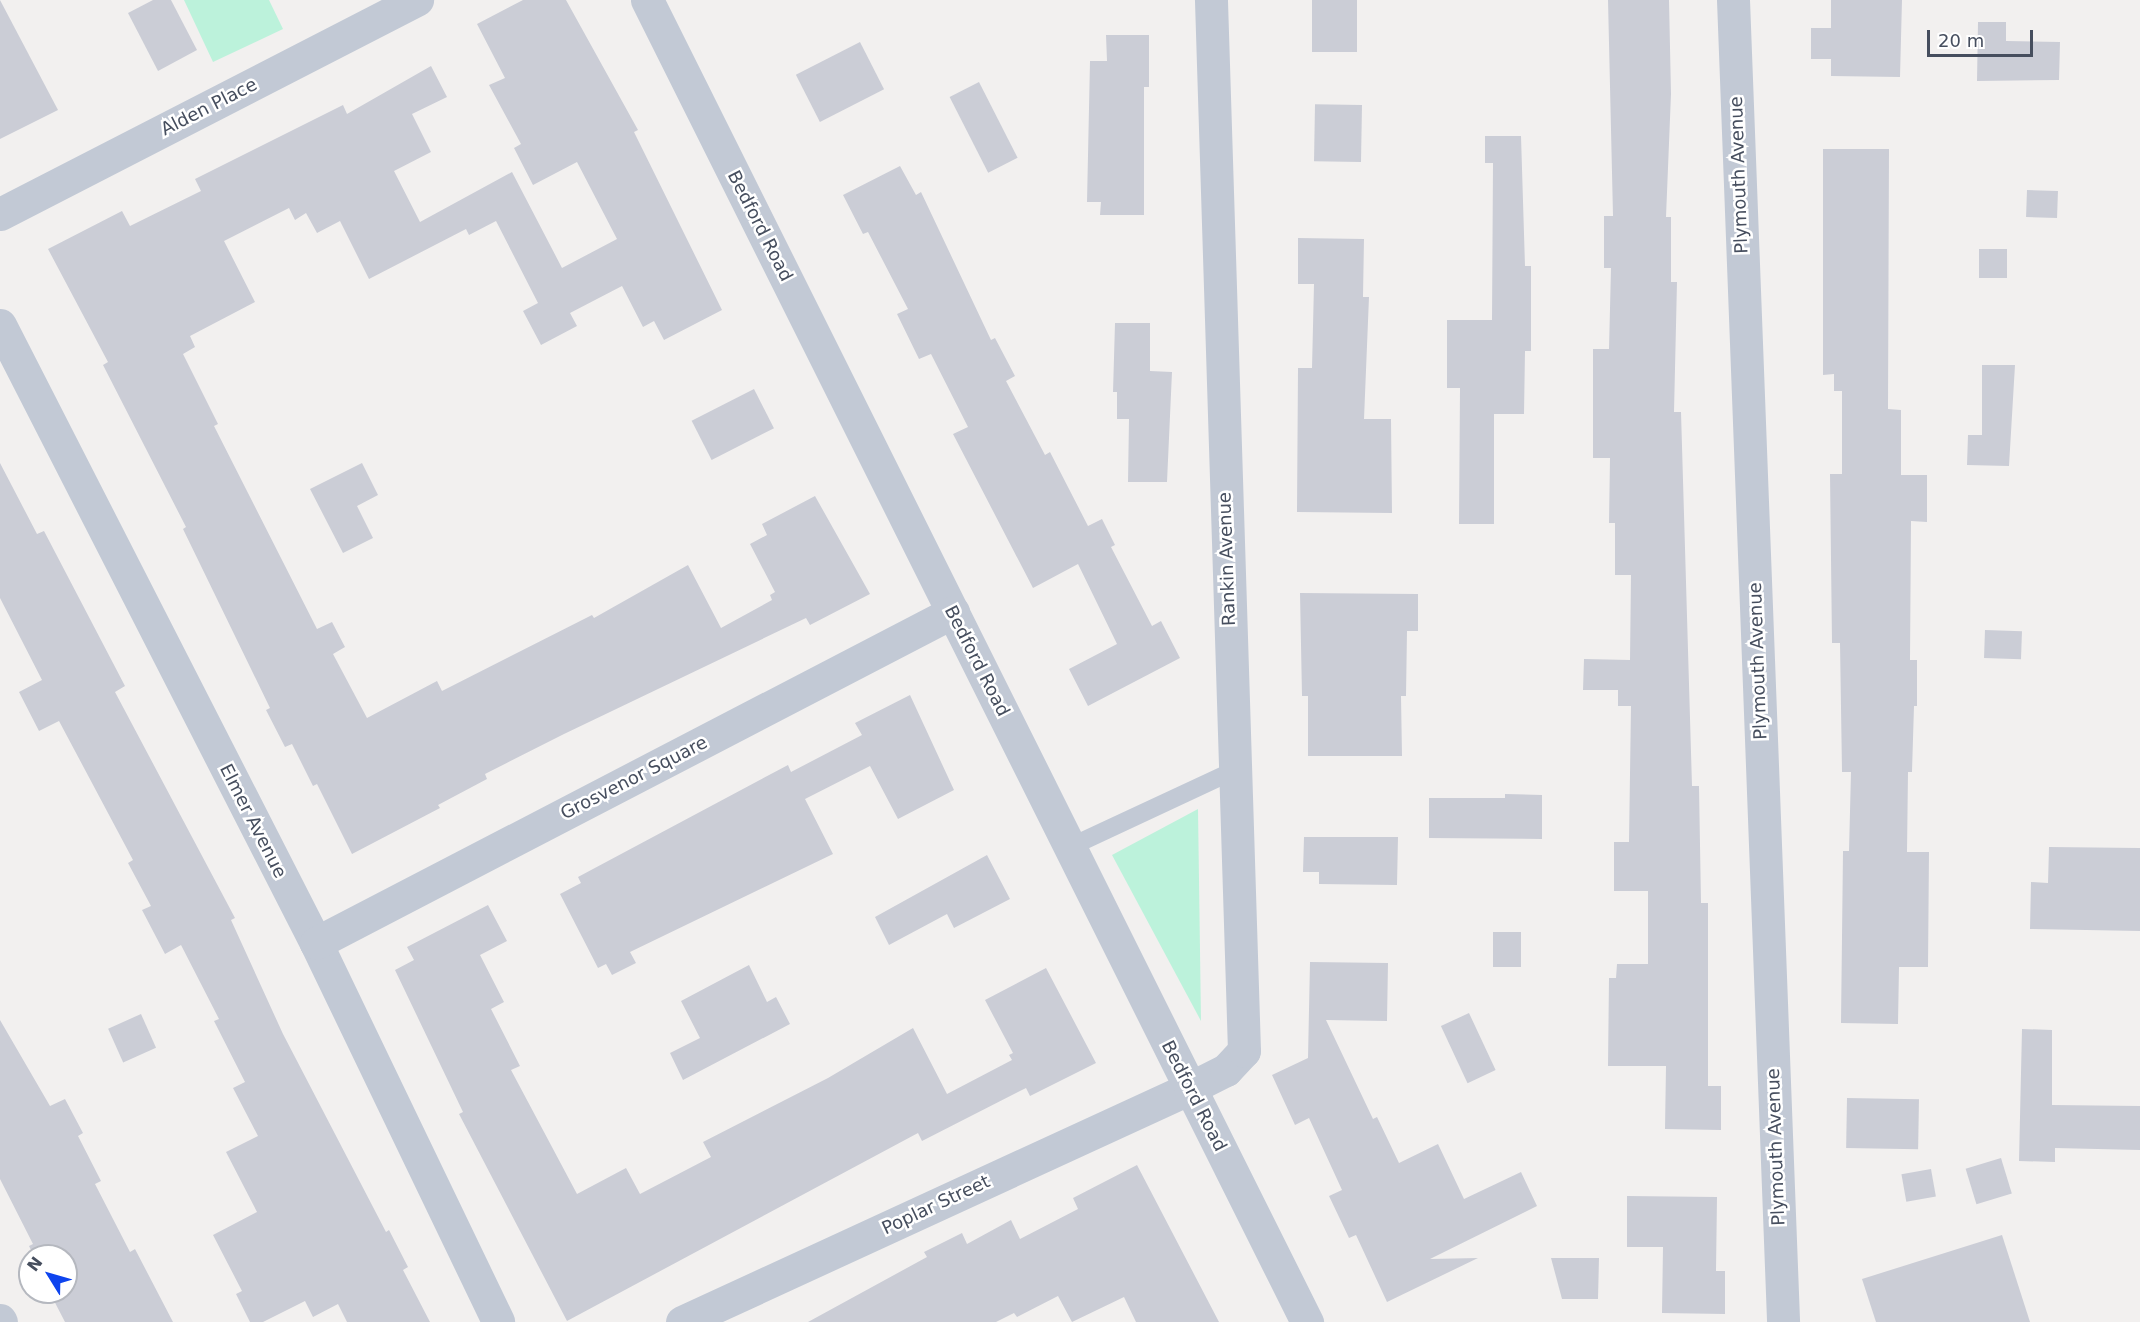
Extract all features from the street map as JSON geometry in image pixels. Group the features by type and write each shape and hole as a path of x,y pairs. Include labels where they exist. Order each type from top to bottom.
{"street":[{"name":"Alden Place","path":"0,214 417,0"},
{"name":"Bedford Road","path":"647,0 1307,1322"},
{"name":"Rankin Avenue","path":"1190,1088 1226,1070 1244,1051 1233,771 1211,0"},
{"name":"Plymouth Avenue","path":"1733,0 1782,1322"},
{"name":"Elmer Avenue","path":"0,325 316,944 498,1322"},
{"name":"Grosvenor Square","path":"316,944 953,612"},
{"name":"Poplar Street","path":"682,1322 1190,1088"}],"lane":[{"path":"1070,847 1233,771"}],"green space":[{"path":"184,0 269,0 283,29 213,62"},
{"path":"1198,809 1201,1021 1112,855"}],"building":[{"path":"0,0 58,110 0,139"},
{"path":"153,0 171,0 197,50 158,71 128,13"},
{"path":"523,0 566,0 638,130 634,132 722,310 664,340 654,321 643,327 622,286 570,313 577,326 541,345 523,311 538,303 496,221 469,235 466,229 369,279 340,221 317,233 306,213 295,220 289,208 224,241 255,302 190,336 195,347 183,354 218,424 214,426 317,629 332,622 345,647 333,654 367,718 437,681 442,691 592,615 594,618 688,565 721,628 772,600 770,595 775,592 750,544 767,535 762,524 815,496 870,594 810,625 806,618 564,734 485,774 487,779 438,805 440,808 352,854 317,784 313,786 292,744 285,747 266,710 270,708 183,529 186,527 103,365 108,362 48,249 122,211 130,226 201,191 195,179 343,105 347,114 431,66 447,97 412,114 431,152 394,171 420,222 512,172 562,268 617,239 577,162 533,185 514,148 521,144 489,85 505,78 477,24"},
{"path":"1312,0 1357,0 1357,52 1312,52"},
{"path":"1608,0 1669,0 1671,94 1666,217 1671,217 1671,282 1677,282 1674,412 1681,412 1692,786 1699,786 1701,903 1708,903 1708,1086 1721,1086 1721,1130 1665,1129 1666,1066 1608,1066 1609,978 1616,978 1617,964 1648,964 1648,891 1614,891 1614,842 1629,842 1631,706 1618,706 1618,690 1583,690 1584,659 1630,660 1631,575 1615,575 1615,523 1609,523 1610,458 1593,458 1593,349 1609,349 1611,268 1604,268 1604,216 1613,216"},
{"path":"1831,0 1902,0 1900,77 1831,76 1831,59 1811,59 1811,28 1831,28"},
{"path":"1978,22 2006,22 2006,41 2060,42 2059,80 1977,81"},
{"path":"1106,35 1149,35 1149,87 1144,87 1144,215 1100,215 1101,202 1087,202 1090,61 1107,61"},
{"path":"860,42 884,89 820,122 796,75"},
{"path":"979,82 1018,158 988,173 950,97"},
{"path":"1315,104 1362,105 1361,162 1314,161"},
{"path":"1485,136 1521,136 1525,266 1531,266 1531,351 1525,351 1524,414 1494,414 1494,524 1459,524 1460,388 1447,388 1447,320 1492,320 1493,163 1485,163"},
{"path":"1823,149 1889,149 1888,409 1901,410 1901,475 1927,475 1927,522 1911,521 1910,660 1917,660 1917,706 1914,706 1912,772 1908,772 1907,852 1929,852 1928,967 1899,967 1898,1024 1841,1023 1843,851 1849,851 1851,772 1842,772 1840,643 1832,643 1830,474 1842,474 1842,391 1834,391 1834,374 1823,375"},
{"path":"900,166 916,195 921,192 991,340 995,338 1015,376 1006,381 1045,455 1050,452 1088,526 1102,519 1115,545 1111,547 1152,626 1161,621 1180,658 1088,706 1069,669 1117,644 1078,564 1033,588 953,434 968,427 931,354 919,359 897,314 908,309 868,232 863,234 843,195"},
{"path":"2027,190 2058,191 2057,218 2026,217"},
{"path":"1298,238 1364,239 1363,297 1369,297 1364,419 1391,419 1392,513 1297,512 1298,368 1312,368 1314,284 1298,284"},
{"path":"1979,249 2007,249 2007,278 1979,278"},
{"path":"1115,323 1150,323 1150,371 1172,372 1167,482 1128,482 1129,419 1117,419 1117,392 1113,392"},
{"path":"1982,365 2015,365 2009,466 1967,465 1968,435 1982,435"},
{"path":"754,389 774,428 712,460 692,421"},
{"path":"0,463 37,534 44,531 125,686 115,692 235,918 231,920 283,1034 386,1232 389,1230 408,1267 403,1270 430,1322 347,1322 338,1304 313,1317 305,1301 263,1322 250,1322 236,1294 242,1291 213,1235 257,1212 226,1152 258,1136 233,1088 245,1082 214,1021 219,1019 181,945 165,954 142,910 151,906 128,863 133,860 59,721 39,731 19,692 42,680 0,598"},
{"path":"362,463 378,495 357,506 373,538 343,553 310,489"},
{"path":"1300,593 1418,594 1418,631 1407,631 1406,696 1401,696 1402,756 1308,756 1308,696 1302,696"},
{"path":"1985,630 2022,631 2021,659 1984,658"},
{"path":"910,695 954,790 898,819 870,766 805,799 833,854 630,952 636,963 612,975 606,964 598,968 560,894 581,883 578,877 788,765 791,772 862,735 855,723"},
{"path":"1505,794 1542,795 1542,839 1429,838 1429,798 1505,798"},
{"path":"1304,837 1398,837 1397,885 1319,884 1319,872 1303,872"},
{"path":"2049,847 2140,848 2140,931 2030,929 2031,882 2048,883"},
{"path":"987,855 1010,899 954,928 947,914 889,945 875,917"},
{"path":"488,905 507,941 480,955 504,1002 491,1009 520,1066 511,1070 577,1194 626,1168 640,1194 711,1157 703,1142 828,1078 913,1028 947,1094 1012,1060 1009,1055 1013,1053 985,1000 1046,968 1096,1063 1030,1096 1026,1088 922,1141 918,1133 567,1321 459,1114 463,1112 395,970 414,960 407,947"},
{"path":"1493,932 1521,932 1521,967 1493,967"},
{"path":"1310,962 1388,963 1387,1021 1326,1020 1373,1119 1377,1117 1399,1163 1438,1144 1464,1199 1521,1172 1537,1206 1430,1259 1478,1258 1387,1302 1356,1235 1349,1238 1329,1196 1342,1190 1309,1118 1295,1125 1272,1075 1308,1058"},
{"path":"749,965 767,1002 776,997 790,1024 683,1080 670,1053 700,1038 681,1001"},
{"path":"1469,1013 1496,1070 1468,1083 1441,1026"},
{"path":"141,1014 156,1048 123,1062 108,1029"},
{"path":"0,1020 50,1106 65,1099 83,1133 78,1136 101,1181 95,1184 130,1252 135,1249 173,1322 65,1322 56,1304 78,1304 78,1244 33,1244 0,1179"},
{"path":"2022,1029 2052,1030 2052,1105 2140,1106 2140,1150 2055,1148 2055,1162 2019,1161"},
{"path":"1847,1098 1919,1099 1918,1149 1846,1148"},
{"path":"2001,1158 2012,1193 1976,1204 1966,1169"},
{"path":"1137,1165 1219,1322 1136,1322 1124,1297 1072,1322 1058,1296 1017,1317 1014,1313 996,1322 808,1322 927,1257 924,1252 962,1233 967,1244 1011,1220 1020,1239 1078,1209 1073,1198"},
{"path":"1931,1169 1936,1197 1906,1202 1901,1174"},
{"path":"1627,1196 1717,1197 1716,1271 1725,1271 1725,1314 1662,1313 1663,1247 1627,1247"},
{"path":"2002,1235 2030,1322 1876,1322 1862,1279"},
{"path":"1551,1258 1599,1258 1598,1299 1562,1299"}]}
